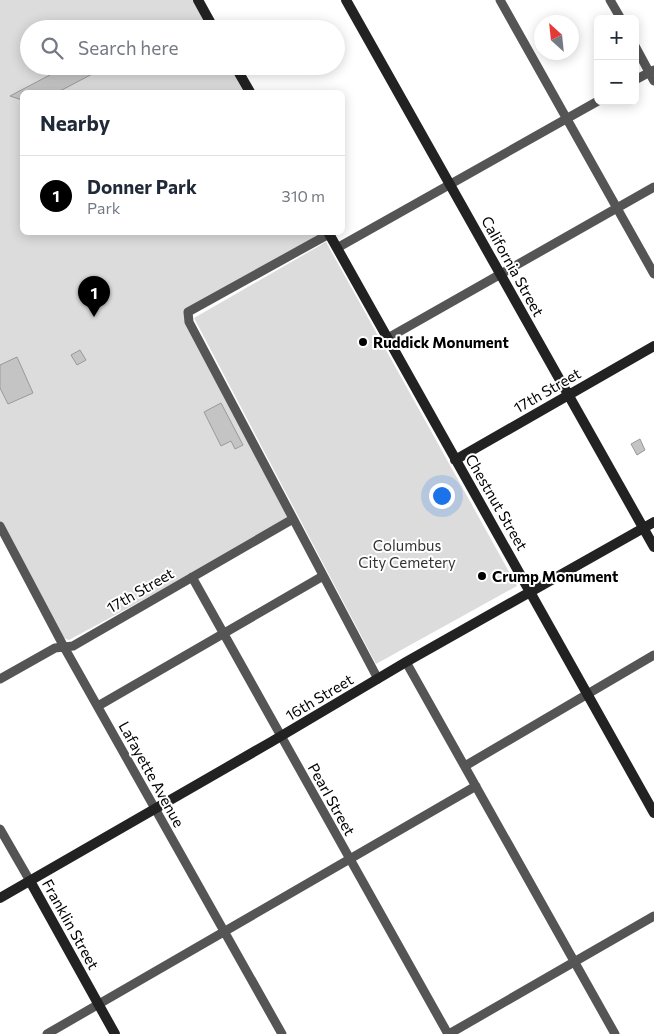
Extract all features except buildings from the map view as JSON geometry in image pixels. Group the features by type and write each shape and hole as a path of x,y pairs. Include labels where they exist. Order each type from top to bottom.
{"street":[{"path":"198,0 209,20"},
{"name":"California Street","path":"346,0 654,547"},
{"path":"500,0 654,274"},
{"path":"610,0 619,15"},
{"path":"639,52 652,71 654,81"},
{"path":"639,78 652,71"},
{"path":"240,75 249,90"},
{"path":"337,248 594,103"},
{"path":"388,338 654,187"},
{"path":"324,235 188,312 189,322 378,679"},
{"name":"Chestnut Street","path":"329,235 654,813"},
{"name":"17th Street","path":"455,460 654,346"},
{"name":"17th Street","path":"0,679 55,648 72,646 293,519"},
{"name":"16th Street","path":"0,898 282,736 406,662 654,522"},
{"name":"Lafayette Avenue","path":"0,526 64,647 282,1034"},
{"path":"98,706 323,576"},
{"name":"Pearl Street","path":"192,577 449,1034"},
{"path":"465,766 654,655"},
{"path":"406,662 615,1034"},
{"path":"47,1034 476,786"},
{"name":"Franklin Street","path":"0,829 115,1034"},
{"path":"449,1034 654,916"}],"green space":[{"path":"0,0 198,0 209,20 20,20 20,75 240,75 249,90 20,90 20,235 323,235 188,312 293,519 69,640 58,636 0,526"},
{"name":"Columbus City Cemetery","path":"326,242 517,586 376,664 194,318"}],"place":[{"name":"Donner Park","path":"94,317"},
{"name":"Ruddick Monument","path":"363,342"},
{"name":"Crump Monument","path":"482,576"}]}
